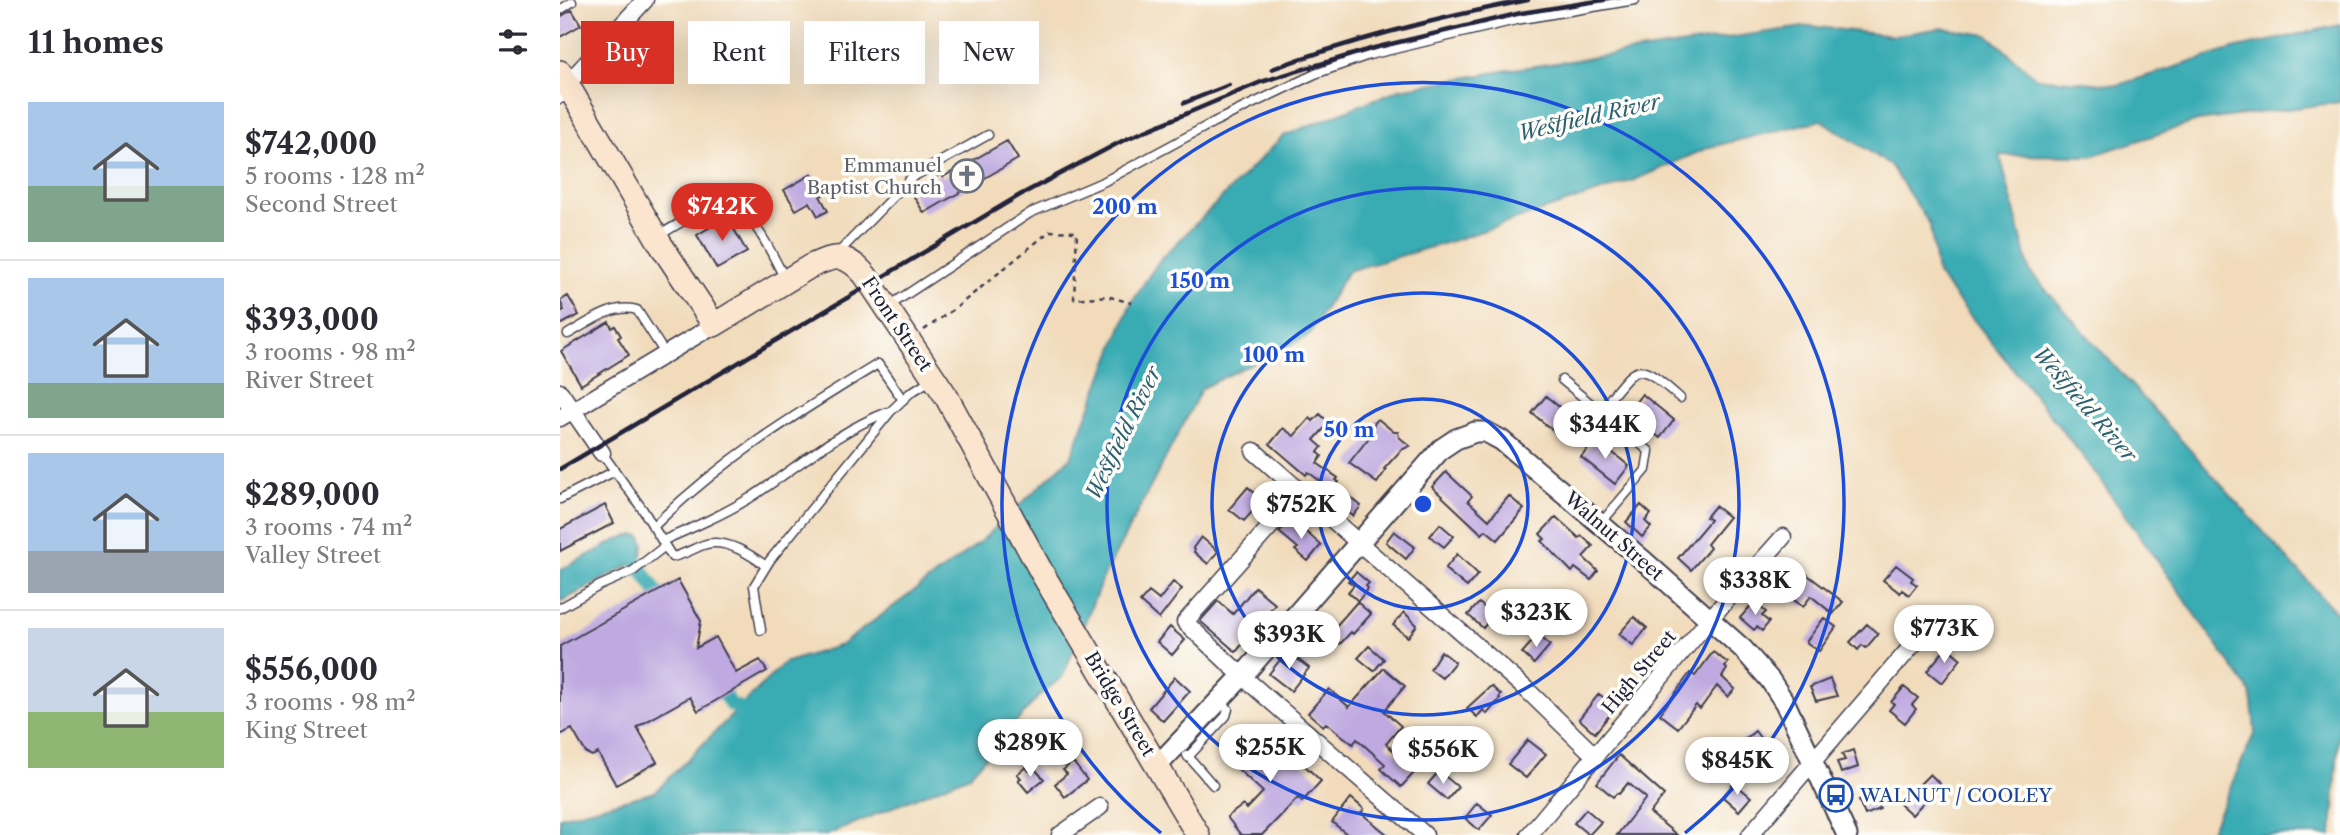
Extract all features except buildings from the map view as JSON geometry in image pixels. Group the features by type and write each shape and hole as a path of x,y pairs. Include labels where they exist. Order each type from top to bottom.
{"main road":[{"path":"562,84 714,326 808,267 834,258"},
{"name":"Front Street","path":"834,258 841,257 854,264 910,340 979,456 1042,573"},
{"name":"Bridge Street","path":"1042,573 1198,835"}],"street":[{"path":"562,84 645,0"},
{"path":"566,414 714,326"},
{"path":"560,392 566,414 602,453"},
{"name":"Walnut Street","path":"1359,543 1441,449 1455,439 1475,432 1491,434 1507,444 1742,649 1770,680 1785,703 1847,835"},
{"path":"1254,451 1527,690 1596,757"},
{"path":"1301,492 1185,622 1242,676 1426,835"},
{"name":"High Street","path":"1530,835 1783,537"},
{"path":"1157,766 1183,751 1220,699 1359,543"},
{"path":"1750,835 1934,620"},
{"path":"1060,835 1100,807"}],"lane":[{"path":"888,307 1030,213 1105,181 1214,122 1315,74 1369,55 1516,20 1635,0"},
{"path":"560,10 572,2"},
{"path":"834,258 911,178 988,135"},
{"path":"657,237 722,204 737,207 751,220 786,281"},
{"path":"568,334 616,309 628,307 637,310 666,355"},
{"path":"653,527 690,492 764,434 878,364 903,400"},
{"path":"1600,411 1630,375 1638,370 1655,376 1680,398"},
{"path":"761,630 754,586 766,566 891,411 934,377"},
{"path":"1562,380 1649,451 1647,470 1600,524"},
{"path":"560,608 633,571 652,558 663,544 749,498 864,421 891,411"},
{"path":"602,453 672,557 707,543 727,545 750,554 766,566"},
{"path":"560,499 615,471"},
{"path":"1183,751 1213,785"}],"path":[{"path":"910,340 957,307 1050,231 1077,232 1074,299 1107,296 1131,303"}],"water":[{"name":"Westfield River","path":"2340,25 2340,102 2198,121 2091,156 2000,155 2030,272 2340,617 2340,715 2332,835 2209,835 2255,732 2251,693 2086,460 1937,274 1930,225 1890,165 1821,120 1710,147 1634,180 1452,241 1348,271 1308,336 1202,388 1102,580 1063,676 1039,696 970,775 827,835 560,835 560,817 655,792 784,663 841,645 979,543 1071,457 1131,303 1159,261 1283,136 1400,89 1514,69 1810,26 1893,36 1941,28 1988,35 2036,78 2118,85 2233,49"},
{"path":"641,536 644,545 641,559 560,602 560,570 619,539"}],"waterway":[{"path":"629,555 636,561 666,606"},
{"path":"716,682 731,705 756,713"}],"railway":[{"path":"1272,69 1399,29 1528,0"},
{"path":"560,469 1020,195 1124,140 1261,82 1374,48 1521,13 1604,0"},
{"path":"1184,103 1229,85"}],"place":[{"name":"Emmanuel Baptist Church","path":"967,176"},
{"name":"WALNUT / COOLEY","path":"1836,795"}]}
